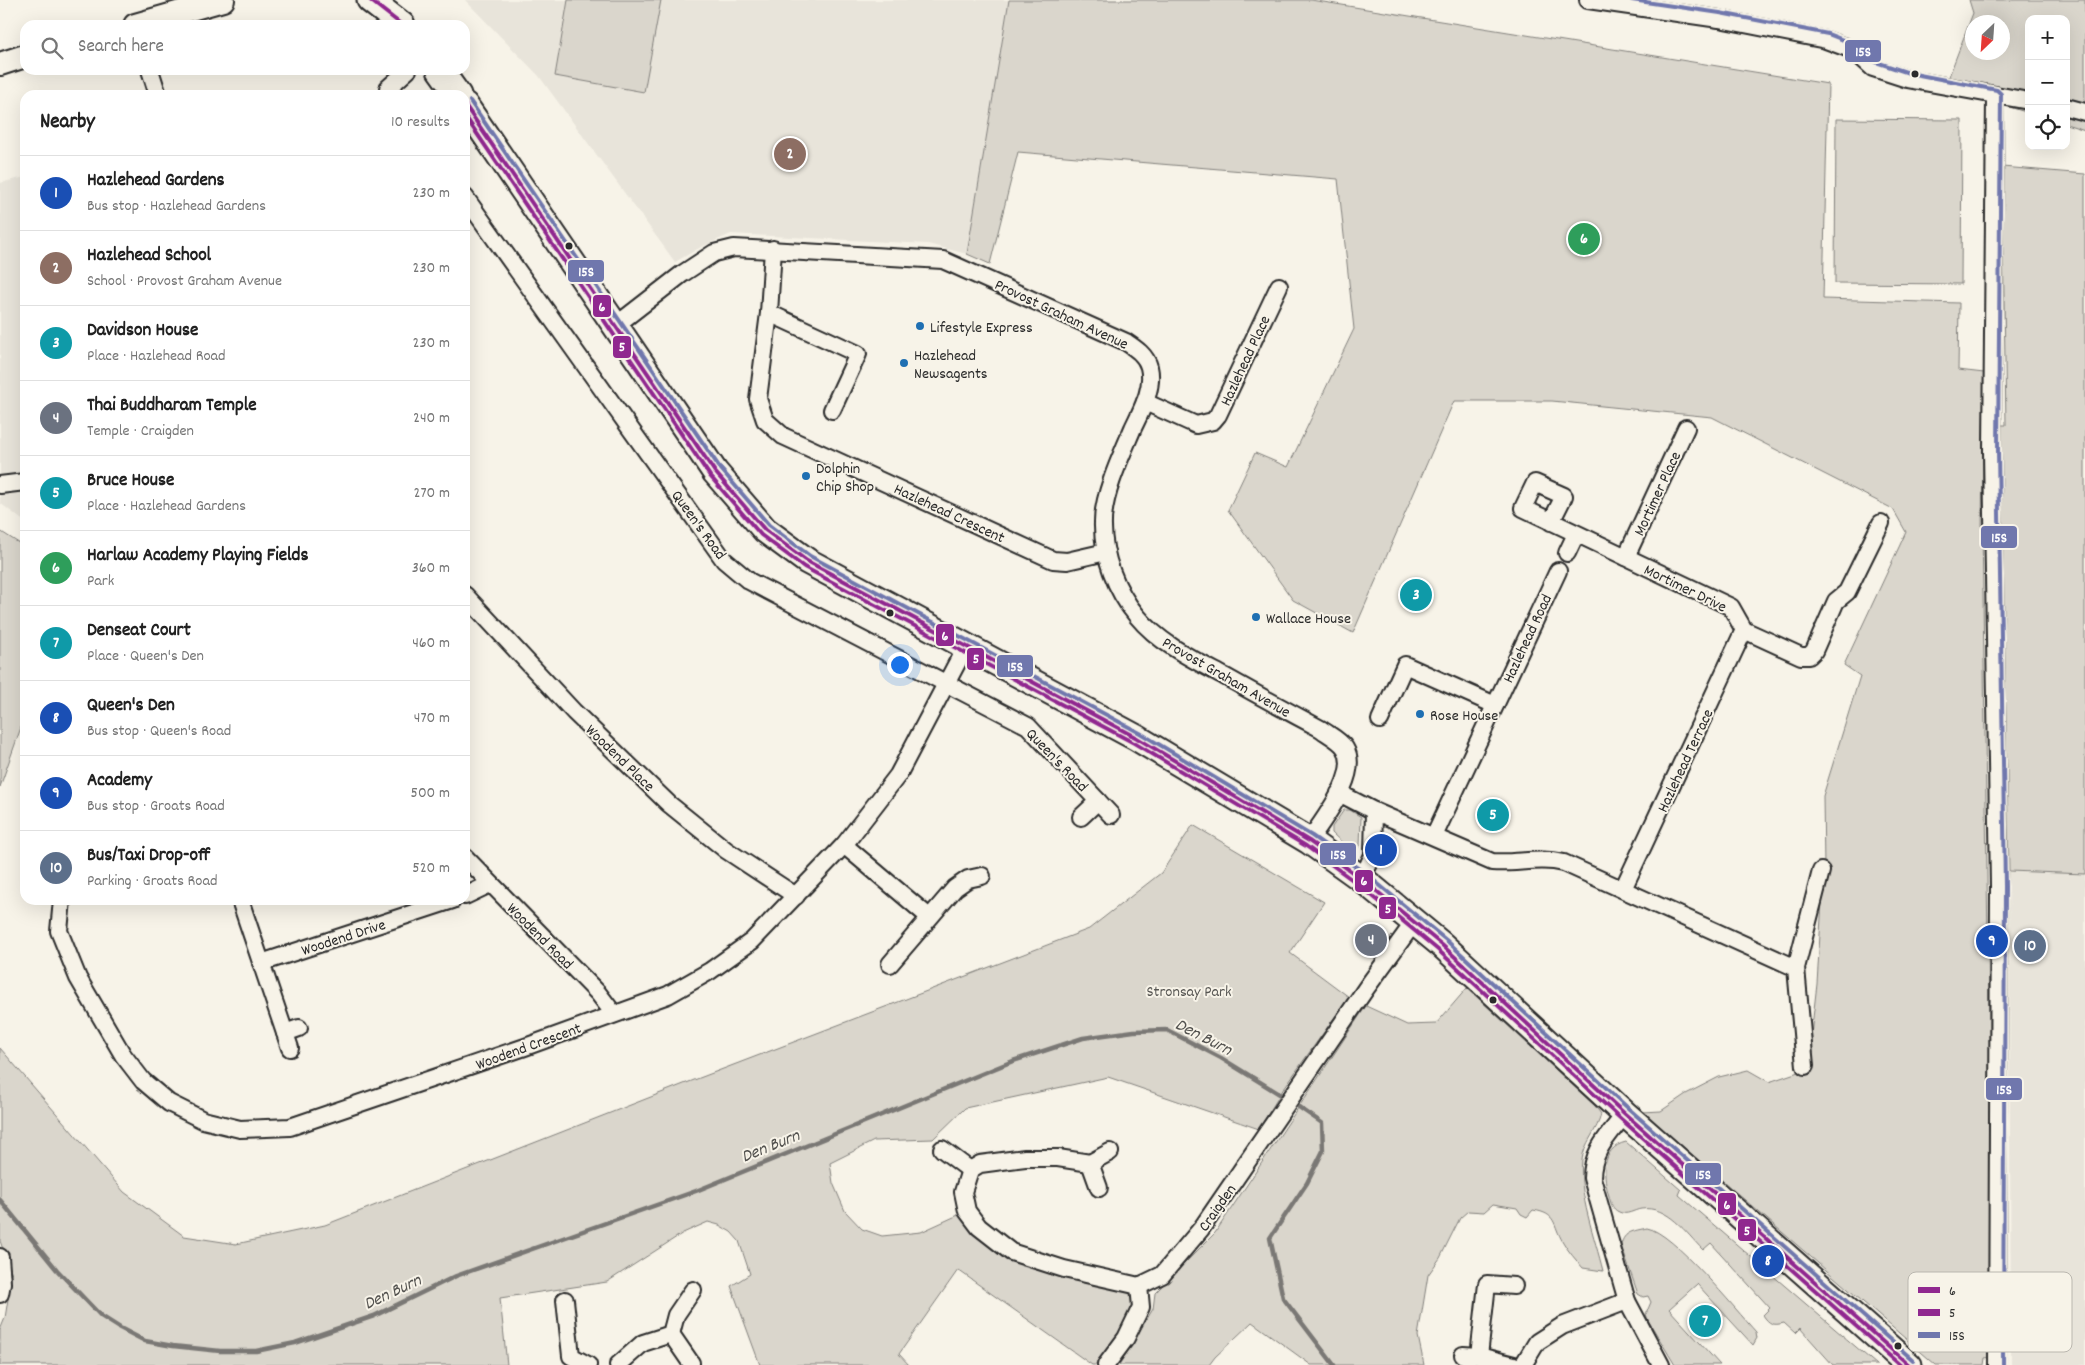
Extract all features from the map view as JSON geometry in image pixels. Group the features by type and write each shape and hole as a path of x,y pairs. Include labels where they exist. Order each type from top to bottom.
{"main road":[{"path":"370,0 396,20"},
{"path":"401,0 410,20"},
{"path":"444,75 454,90"},
{"path":"470,113 715,472 766,530 807,561 1137,738 1309,841 1362,879 1415,921 1625,1114 1910,1365"}],"street":[{"path":"153,20 223,0"},
{"path":"1588,0 1719,19 1826,40 1853,50 1873,68 1907,79 2025,100"},
{"path":"0,64 20,58"},
{"path":"152,75 156,90"},
{"path":"389,90 388,88 402,75"},
{"path":"1995,96 1992,451 1999,886 1998,1272"},
{"path":"2070,108 2085,112"},
{"name":"Queen's Road","path":"470,204 724,560 749,581 1028,726 1111,815"},
{"name":"Provost Graham Avenue","path":"616,326 682,274 714,253 734,248 772,249 942,260 960,266 1126,342 1140,352 1149,365 1150,382 1145,402 1114,472 1102,521 1106,552 1123,597 1137,617 1156,635 1197,662 1321,729 1340,742 1349,758 1346,782 1309,841"},
{"name":"Hazlehead Crescent","path":"772,249 769,313 758,399 765,420 783,436 1053,560 1067,561 1106,552"},
{"name":"Hazlehead Place","path":"1145,402 1196,425 1213,420 1218,415 1279,286"},
{"path":"769,313 858,354 832,410"},
{"name":"Mortimer Place","path":"1626,557 1686,428"},
{"path":"0,485 20,483"},
{"name":"Mortimer Drive","path":"1551,522 1731,607 1744,630"},
{"path":"1744,630 1801,656 1808,656 1814,650 1836,601 1847,592 1881,522"},
{"path":"1567,553 1576,534"},
{"name":"Hazlehead Road","path":"1434,836 1558,571"},
{"name":"Woodend Place","path":"470,600 574,712 669,804 726,850 796,896"},
{"name":"Hazlehead Terrace","path":"1623,890 1744,630"},
{"name":"Woodend Crescent","path":"62,905 59,931 78,978 118,1047 143,1081 178,1107 203,1120 240,1129 290,1127 516,1050 668,995 710,971 752,942 844,845 898,775 966,646"},
{"path":"1380,720 1405,665 1494,705"},
{"path":"1339,793 1374,811 1492,862 1511,864 1551,860 1564,863 1796,968"},
{"name":"Queen's Road","path":"1081,817 1098,801"},
{"path":"1362,879 1373,855 1374,811"},
{"path":"844,845 929,917"},
{"name":"Woodend Road","path":"470,862 598,993 614,1014"},
{"path":"1805,1066 1796,968 1821,871"},
{"path":"890,964 955,888 968,879 982,876"},
{"path":"470,894 490,884"},
{"path":"242,905 261,963 292,1037"},
{"name":"Woodend Drive","path":"261,963 438,905"},
{"name":"Craigden","path":"1139,1286 1162,1275 1201,1229 1366,987 1415,921"},
{"path":"1625,1114 1598,1148 1592,1164 1592,1178 1603,1223 1627,1301 1661,1365"},
{"path":"942,1149 970,1170"},
{"path":"1106,1365 1126,1338 1141,1307 1139,1286 1064,1269 1011,1252 979,1227 968,1211 963,1192 970,1170 980,1164 1024,1158 1058,1158 1090,1163 1110,1152"},
{"path":"1090,1163 1099,1188"},
{"path":"0,1257 2,1283 0,1294"},
{"path":"1514,1286 1487,1284 1471,1356 1514,1365"},
{"path":"691,1363 671,1334 676,1315 693,1290"},
{"path":"565,1300 571,1356 588,1365"},
{"path":"1523,1365 1537,1342 1562,1326 1627,1301"},
{"path":"618,1365 643,1342 671,1334"},
{"path":"1998,1352 1998,1365"}],"shaded area":[{"path":"465,0 1009,0 967,254 928,244 731,234 701,247 675,262 539,76"},
{"path":"20,178 20,518 0,503 0,183"},
{"path":"2009,871 2085,874 2085,1365 2011,1365 2011,1352 2072,1352 2072,1272 2011,1272"}],"green space":[{"path":"568,0 661,0 644,92 555,76"},
{"path":"1009,0 1311,0 1828,84 1823,299 1959,303 1958,370 1984,373 1982,527 1993,1272 1908,1272 1908,1341 1643,1112 1661,1111 1686,1094 1719,1077 1748,1070 1769,1082 1807,1069 1817,984 1824,868 1823,796 1860,676 1844,665 1906,532 1893,509 1712,417 1552,401 1454,401 1353,633 1293,600 1228,510 1255,453 1288,467 1354,329 1338,179 1018,152 990,264 967,254"},
{"path":"1969,0 2085,0 2085,130 2070,125 2070,15 2025,15 2025,112 2003,105 1948,79 1965,34 1965,60 2010,60 2010,15 1972,15"},
{"path":"1836,119 1962,120 1961,284 1835,283"},
{"path":"2002,167 2085,174 2085,874 2009,871 2000,425 2006,425"},
{"path":"0,531 20,544 20,730 0,787"},
{"path":"1344,810 1350,810 1361,817 1360,846 1354,851 1350,850 1332,833 1332,827"},
{"name":"Stronsay Park","path":"1193,825 1324,902 1290,953 1349,997 1284,1088 1259,1129 1108,1077 965,1108 933,1139 874,1141 830,1163 833,1183 845,1211 862,1229 882,1236 921,1232 967,1211 1011,1252 1139,1286 1141,1307 1106,1365 1092,1365 958,1270 899,1354 909,1365 760,1365 731,1286 750,1274 739,1241 731,1232 719,1225 708,1222 683,1233 607,1282 500,1298 507,1365 0,1365 0,1330 5,1318 12,1274 0,1241 0,1048 124,1192 184,1236 236,1244 325,1225 689,1082 1089,929 1161,873"},
{"path":"1467,988 1595,1106 1601,1114 1583,1154 1581,1173 1585,1201 1603,1271 1583,1268 1567,1249 1551,1217 1547,1214 1533,1210 1527,1217 1521,1214 1517,1208 1493,1204 1484,1212 1468,1211 1460,1218 1440,1258 1428,1275 1418,1336 1424,1365 1311,1365 1252,1322 1209,1365 1119,1365 1153,1309 1155,1293 1215,1233 1366,1006 1407,1025 1436,1024"},
{"path":"1626,1142 1681,1190 1679,1195 1877,1365 1833,1365 1800,1328 1795,1333 1784,1323 1772,1324 1767,1320 1763,1315 1770,1308 1711,1243 1703,1250 1676,1222 1660,1211 1641,1209 1625,1213 1615,1209 1611,1203 1605,1180 1606,1164 1612,1150"},
{"path":"1647,1228 1672,1243 1720,1290 1756,1332 1757,1338 1753,1345 1697,1284 1669,1309 1720,1365 1675,1365 1648,1320 1646,1314 1651,1302 1648,1296 1643,1297 1638,1294 1621,1245 1622,1240 1627,1234"},
{"path":"1921,1352 1990,1352 1990,1357 1985,1358 1984,1365 1936,1365"}],"waterway":[{"name":"Den Burn","path":"0,1200 57,1270 101,1316 120,1328 145,1341 173,1346 220,1351 256,1351 295,1343 374,1316 456,1276 696,1191 1013,1061 1083,1038 1134,1031 1167,1030 1221,1058 1286,1098"},
{"name":"Den Burn","path":"1293,1103 1322,1123 1323,1151 1307,1183 1270,1238 1283,1298 1334,1365"}],"transit line":[{"name":"6","path":"370,0 396,20"},
{"name":"15S","path":"1632,0 1720,13 1828,34 1856,45 1876,62 1909,73 1997,90 2001,94 1998,451 2005,886 2003,1272"},
{"name":"15S","path":"470,101 720,468 769,525 810,556 1140,733 1312,836 1366,874 1446,940 1629,1109 1913,1360"},
{"name":"6","path":"470,112 715,472 765,530 807,561 1137,738 1309,841 1362,879 1442,945 1625,1114 1909,1365"},
{"name":"5","path":"470,123 710,476 761,535 804,567 1134,743 1306,846 1358,884 1438,950 1621,1119 1900,1365"},
{"name":"15S","path":"2003,1352 2003,1365"}],"place":[{"name":"Hazlehead School","path":"790,154"},
{"name":"Harlaw Academy Playing Fields","path":"1584,239"},
{"name":"Lifestyle Express","path":"920,326"},
{"name":"Hazlehead Newsagents","path":"904,363"},
{"name":"Dolphin Chip Shop","path":"806,476"},
{"name":"Davidson House","path":"1416,595"},
{"name":"Wallace House","path":"1256,617"},
{"name":"Rose House","path":"1420,714"},
{"name":"Bruce House","path":"1493,815"},
{"name":"Hazlehead Gardens","path":"1381,850"},
{"name":"Thai Buddharam Temple","path":"1371,940"},
{"name":"Academy","path":"1992,941"},
{"name":"Bus/Taxi Drop-off","path":"2030,946"},
{"name":"Queen's Den","path":"1768,1261"},
{"name":"Denseat Court","path":"1705,1321"}]}
